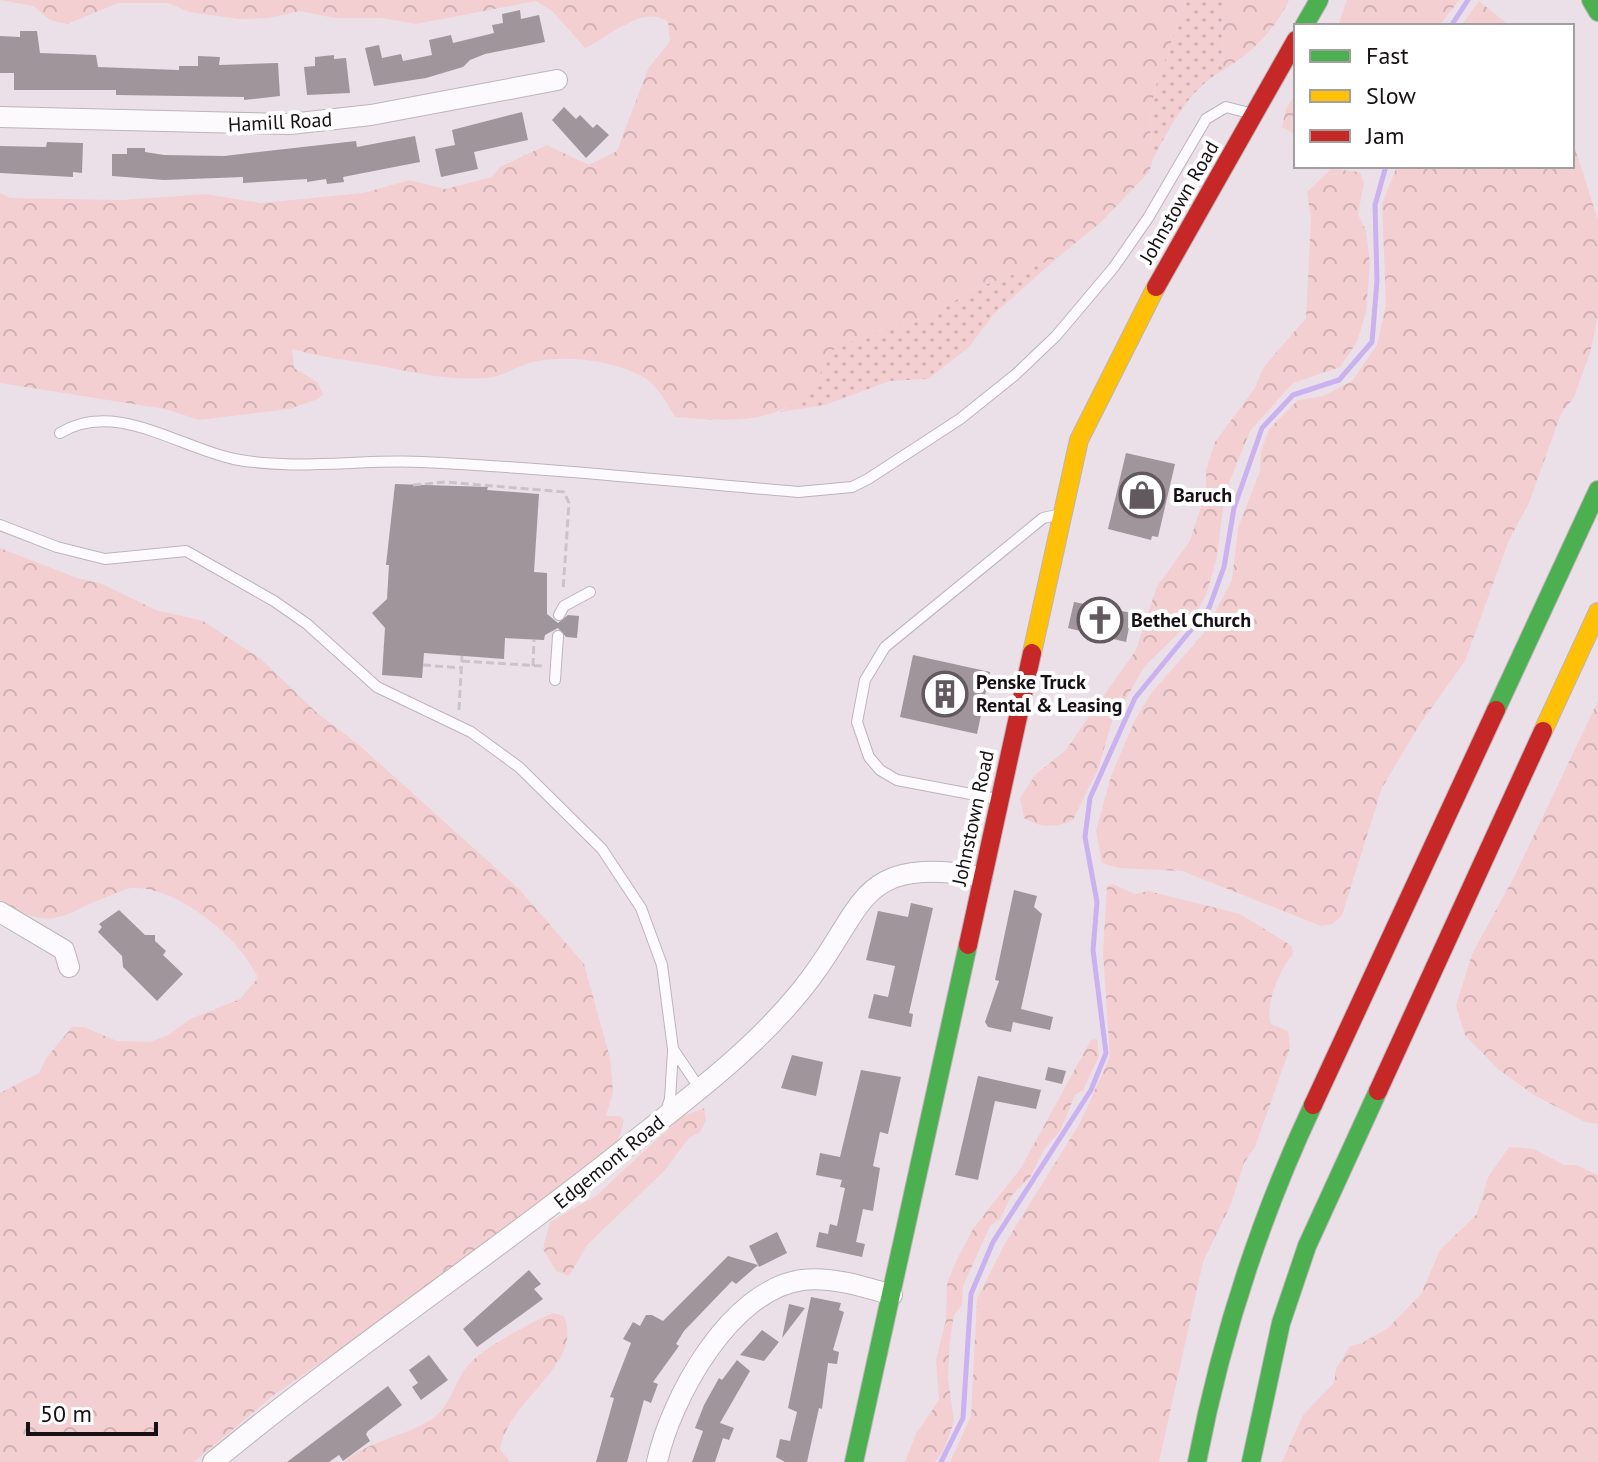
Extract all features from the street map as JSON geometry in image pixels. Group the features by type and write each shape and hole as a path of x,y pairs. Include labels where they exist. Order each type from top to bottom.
{"main road":[{"path":"1305,24 1319,0"},
{"path":"1591,0 1598,12"},
{"name":"Johnstown Road","path":"854,1462 1061,514 1086,423 1162,276 1294,44"},
{"path":"1197,1462 1222,1343 1274,1188 1598,490"},
{"path":"1251,1462 1281,1323 1307,1246 1598,612"}],"street":[{"name":"Hamill Road","path":"0,117 290,124 371,115 557,80"},
{"name":"Edgemont Road","path":"213,1462 324,1374 517,1234 744,1052 787,1009 826,958 860,903 873,889 913,870 982,877"},
{"path":"0,912 64,950 69,967"},
{"path":"657,1462 672,1413 688,1382 720,1337 754,1300 769,1289 821,1279 892,1295"}],"lane":[{"path":"60,433 81,424 135,426 224,456 270,462 445,463 798,492 852,487 896,463 978,406 1056,336 1132,242 1197,133 1214,112 1238,108 1254,115"},
{"path":"999,799 917,786 897,780 880,770 869,757 857,722 865,680 885,647 1043,518 1061,514"},
{"path":"0,525 57,547 105,559 186,551 274,601 307,624 377,687 490,744 585,830 647,918 662,965 673,1049 670,1099 663,1118"},
{"path":"559,615 564,606 590,592"},
{"path":"555,680 558,636"},
{"path":"673,1049 700,1089"}],"path":[{"path":"413,485 445,482 567,494 565,589 558,597"},
{"path":"559,482 559,491"},
{"path":"533,666 534,640"},
{"path":"459,714 462,659 533,666 543,666 546,662"},
{"path":"423,665 462,668"}],"green space":[{"path":"0,0 1186,0 1154,91 1150,127 1153,159 1149,172 1100,223 1057,258 971,290 935,314 835,347 821,373 805,392 789,405 770,414 728,420 675,417 651,382 629,370 590,360 550,359 492,377 471,379 416,373 292,349 294,368 317,382 323,394 318,399 289,409 199,420 165,409 0,383 0,193 10,198 122,200 205,194 261,203 363,193 410,180 445,189 492,177 500,167 547,145 589,165 617,151 648,69 670,41 668,22 658,17 637,19 585,48 553,12 536,1 416,24 381,18 335,18 300,11 269,18 239,19 189,12 168,3 118,3 67,24 50,20 33,6"},
{"path":"1186,0 1222,0 1223,70 1190,98 1153,159 1150,127 1154,91"},
{"path":"1222,0 1289,0 1262,40 1223,70"},
{"path":"1347,0 1459,0 1441,24 1339,24"},
{"path":"1479,1 1508,24 1462,24"},
{"path":"1294,96 1294,134 1282,127 1286,109"},
{"path":"1574,145 1598,220 1598,315 1590,353 1574,397 1561,414 1529,503 1509,540 1465,661 1418,727 1382,788 1342,915 1333,924 1321,926 1182,871 1119,868 1102,863 1096,831 1111,776 1135,720 1152,692 1204,633 1232,580 1238,528 1260,471 1261,451 1269,429 1298,400 1323,396 1352,381 1377,345 1386,305 1382,204 1396,168 1574,168"},
{"path":"1331,169 1360,172 1364,183 1358,214 1366,231 1370,264 1366,312 1357,342 1340,367 1293,383 1250,431 1225,493 1217,557 1206,595 1194,618 1145,666 1125,700 1116,708 1098,769 1073,820 1048,826 1036,824 1024,818 1020,798 1036,774 1065,751 1136,650 1157,586 1190,541 1206,491 1206,470 1215,442 1255,388 1263,368 1306,318 1311,219 1307,192"},
{"path":"1057,258 994,314 968,348 928,379 890,381 825,405 780,412 812,383 834,347 935,314 971,290"},
{"path":"0,548 77,578 102,584 156,610 203,621 261,659 316,712 359,745 520,890 584,964 610,1058 613,1092 606,1116 619,1116 624,1120 619,1139 565,1185 413,1299 275,1394 194,1462 0,1462 0,1093 39,1073 47,1057 72,1027 84,1027 117,1041 150,1042 168,1035 190,1019 240,999 258,978 238,947 206,918 188,905 151,890 127,889 56,918 33,917 0,903"},
{"path":"1598,701 1598,1124 1585,1122 1534,1095 1498,1069 1465,1035 1456,1006 1472,954 1514,877"},
{"path":"1113,884 1135,894 1148,891 1240,914 1292,946 1293,955 1274,988 1269,1017 1271,1024 1288,1031 1290,1048 1255,1147 1244,1163 1231,1204 1203,1262 1159,1462 950,1462 971,1416 977,1299 1004,1245 1080,1123 1110,1057 1103,953 1107,886"},
{"path":"1097,1039 1099,1056 1083,1090 1075,1095 1060,1131 1045,1148 1030,1177 1012,1195 1000,1219 990,1226 963,1286 962,1305 954,1315 950,1340 948,1377 954,1422 943,1451 935,1462 905,1462 916,1434 939,1400 936,1360 946,1320 947,1284 957,1259 973,1229 1021,1168 1091,1040"},
{"path":"704,1108 706,1120 700,1132 689,1138 665,1170 587,1245 569,1276 556,1271 543,1249 550,1222 596,1196 681,1117"},
{"path":"1509,1147 1534,1149 1564,1165 1576,1165 1598,1175 1598,1462 1282,1462 1303,1415 1334,1383 1336,1369 1350,1346 1362,1343 1388,1328 1421,1294 1440,1250 1477,1214 1488,1177"},
{"path":"553,1313 564,1316 568,1334 564,1350 555,1367 506,1431 500,1449 510,1462 344,1462 365,1449 432,1419 443,1408 465,1369 481,1353"}],"building":[{"path":"520,10 521,19 539,15 545,42 485,54 470,60 463,67 426,78 374,86 365,48 379,45 382,58 401,54 403,61 432,55 429,40 451,35 453,43 494,33 492,25 503,23 502,14"},
{"path":"20,31 37,31 40,53 96,55 98,67 179,70 179,66 198,66 198,56 220,57 219,65 278,63 280,96 244,100 244,97 116,95 116,90 14,90 14,73 0,73 0,36 20,37"},
{"path":"334,55 334,59 346,58 350,93 307,95 304,67 315,66 315,57"},
{"path":"564,107 576,119 580,115 593,128 597,124 609,135 586,158 552,120"},
{"path":"522,112 528,140 474,152 478,169 441,177 435,149 455,145 452,130"},
{"path":"415,136 420,162 343,177 344,182 327,184 326,179 307,182 307,179 243,183 243,177 164,180 112,176 112,154 127,154 127,148 145,148 145,152 164,155 224,156 356,141 357,147"},
{"path":"47,142 83,143 82,173 73,172 73,177 0,173 0,146 46,147"},
{"name":"Baruch","path":"1126,453 1175,464 1158,537 1152,536 1151,540 1108,529"},
{"path":"395,484 488,487 487,490 539,494 534,572 547,573 547,614 558,623 568,615 579,616 577,638 566,637 558,628 545,635 544,640 505,638 504,659 424,653 422,678 382,675 385,628 372,613 387,599 389,565 386,565"},
{"name":"Bethel Church","path":"1074,602 1132,613 1126,642 1068,628"},
{"name":"Penske Truck Rental & Leasing","path":"913,655 990,672 977,734 900,717"},
{"path":"1014,890 1037,896 1034,907 1042,914 1021,1009 1053,1017 1050,1030 1013,1022 1011,1032 988,1027 985,1022 999,981 995,980"},
{"path":"911,903 933,908 909,1013 913,1014 911,1027 868,1018 874,994 888,997 895,966 866,960 878,911 908,917"},
{"path":"119,910 145,935 155,935 155,941 166,951 163,955 183,974 157,1001 123,967 122,956 98,932 102,927 99,924"},
{"path":"792,1055 823,1062 816,1096 781,1088"},
{"path":"1048,1067 1066,1071 1062,1084 1045,1080"},
{"path":"861,1070 901,1077 888,1134 880,1132 873,1166 880,1168 873,1211 863,1209 856,1242 865,1244 862,1257 816,1247 819,1232 828,1234 830,1224 837,1226 845,1188 840,1187 842,1180 816,1175 820,1153 840,1157"},
{"path":"978,1076 1041,1090 1036,1109 995,1101 978,1180 955,1175"},
{"path":"777,1232 787,1253 759,1267 749,1246"},
{"path":"728,1256 758,1265 736,1284 732,1281 684,1331 676,1344 679,1346 653,1382 658,1384 651,1403 644,1400 627,1462 596,1462 614,1398 610,1397 631,1343 623,1339 633,1322 640,1326 646,1315 663,1321"},
{"path":"529,1270 541,1284 534,1289 543,1299 477,1347 463,1329"},
{"path":"811,1297 841,1303 839,1310 844,1312 833,1350 839,1352 837,1364 828,1363 822,1409 819,1408 807,1462 785,1462 776,1457 780,1439 790,1441 797,1412 788,1408"},
{"path":"789,1304 805,1308 782,1338"},
{"path":"762,1330 779,1342 764,1361 740,1355"},
{"path":"429,1355 448,1380 421,1400 412,1387 418,1383 409,1370"},
{"path":"737,1360 750,1371 720,1423 734,1428 729,1440 723,1438 715,1462 692,1462 703,1431 695,1428 704,1405 719,1378 722,1380"},
{"path":"388,1386 402,1405 368,1431 366,1434 370,1441 343,1461 339,1455 329,1462 287,1462"}],"waterway":[{"path":"1452,24 1468,0"},
{"path":"941,1462 963,1418 971,1294 993,1242 1091,1090 1106,1053 1093,950 1097,902 1085,837 1090,798 1135,698 1209,608 1224,567 1234,508 1262,428 1293,395 1339,380 1372,342 1377,281 1375,205 1385,168"}],"traffic: fast":[{"path":"1305,24 1319,0"},
{"path":"1591,0 1598,12"},
{"path":"1496,710 1598,490"},
{"path":"854,1462 968,945"},
{"path":"1251,1462 1281,1323 1307,1246 1378,1091"},
{"path":"1197,1462 1218,1370 1244,1280 1275,1192 1313,1105"}],"traffic: slow":[{"path":"1032,653 1079,440 1156,287"},
{"path":"1543,731 1598,612"}],"traffic: jam":[{"path":"1156,287 1294,44"},
{"path":"968,945 1032,653"},
{"path":"1313,1105 1496,710"},
{"path":"1378,1091 1543,731"}],"place":[{"name":"Baruch","path":"1142,495"},
{"name":"Bethel Church","path":"1100,620"},
{"name":"Penske Truck Rental & Leasing","path":"945,694"}]}
